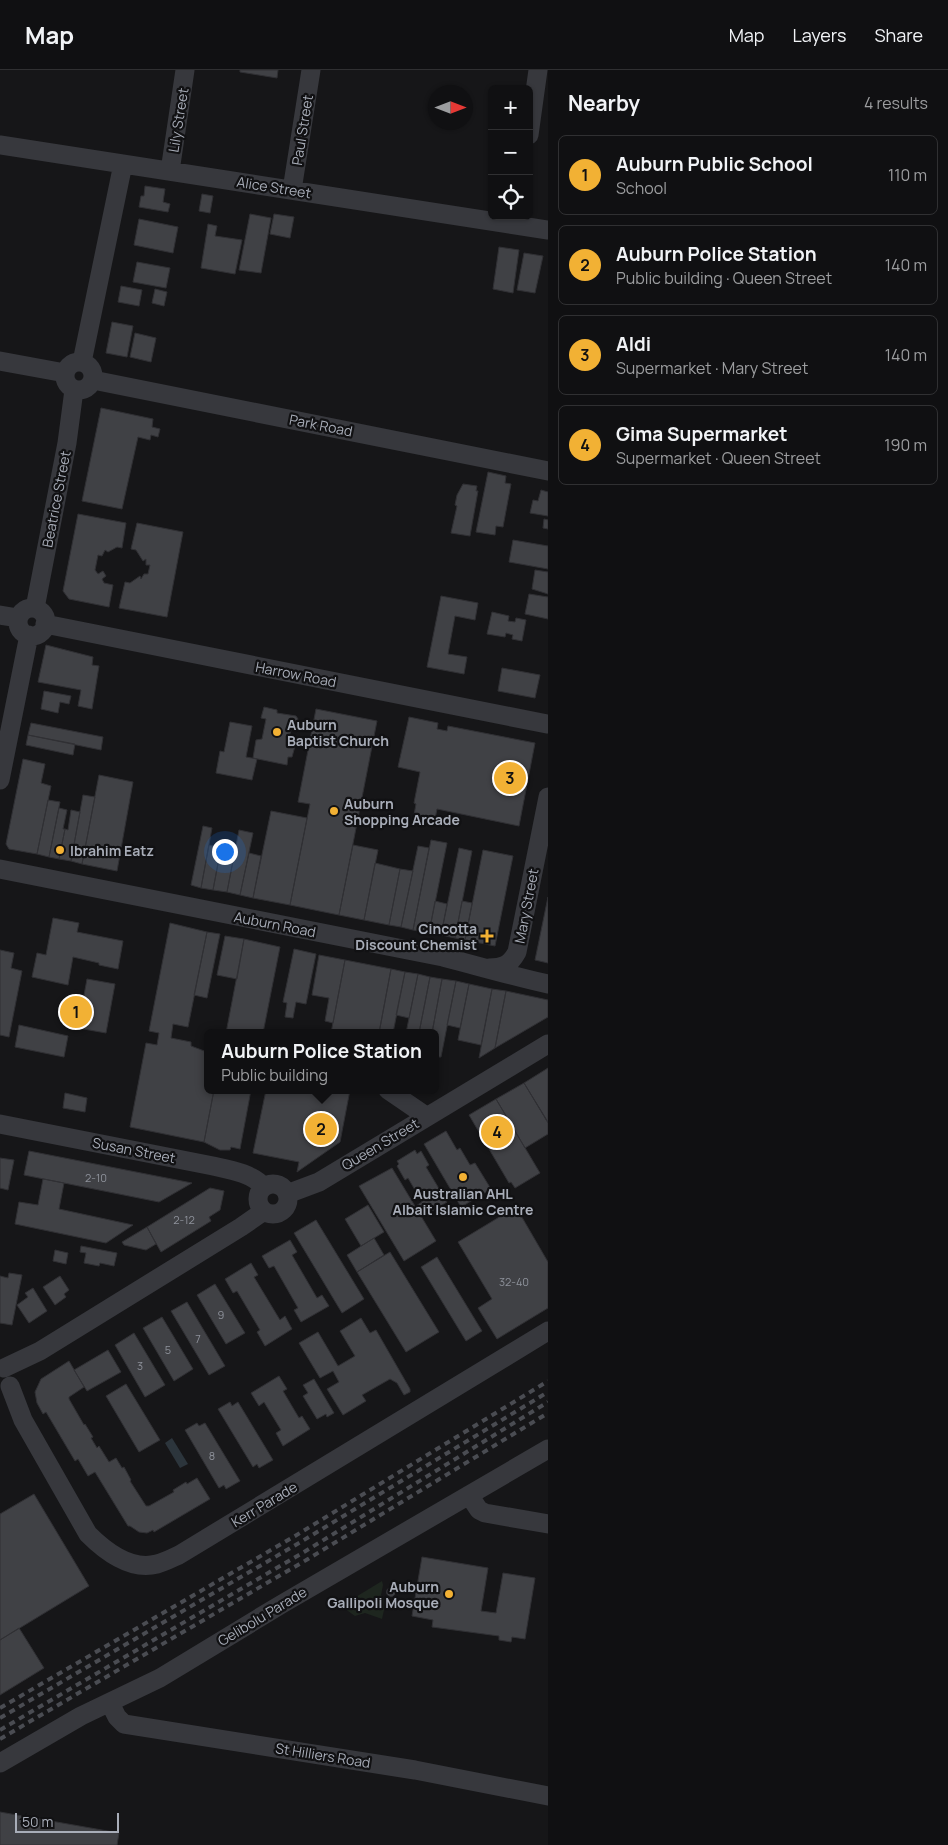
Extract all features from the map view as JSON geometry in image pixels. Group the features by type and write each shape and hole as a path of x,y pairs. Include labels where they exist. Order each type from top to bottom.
{"street":[{"name":"Lily Street","path":"170,171 185,70"},
{"name":"Paul Street","path":"292,190 311,70"},
{"path":"530,130 538,70"},
{"name":"Alice Street","path":"0,145 292,190 517,221 548,230"},
{"path":"82,362 123,164"},
{"path":"0,361 65,373"},
{"path":"82,362 92,371 93,380 84,390 74,390 68,385 65,373 69,365 82,362"},
{"name":"Park Road","path":"93,380 548,471"},
{"name":"Beatrice Street","path":"35,608 67,443 74,390"},
{"path":"35,608 44,616 45,624 41,632 33,636 21,631 18,623 9,617 26,609 35,608"},
{"name":"Harrow Road","path":"45,624 548,726"},
{"path":"0,780 29,635"},
{"name":"Mary Street","path":"490,968 501,968 508,965 512,962 517,952 548,797"},
{"name":"Auburn Road","path":"0,869 433,955 548,984"},
{"name":"Queen Street","path":"287,1194 319,1182 548,1044"},
{"path":"394,1094 426,1116"},
{"name":"Susan Street","path":"0,1124 213,1166 257,1179 264,1187"},
{"path":"278,1185 285,1190 287,1205 284,1210 274,1214 264,1211 258,1199 264,1187 278,1185"},
{"path":"4,1381 40,1351 264,1211"},
{"name":"Kerr Parade","path":"4,1381 23,1420 88,1534 101,1547 118,1558 138,1564 156,1564 179,1555 548,1331"},
{"name":"Gelibolu Parade","path":"0,1763 81,1716 160,1678 282,1604 548,1449"},
{"path":"469,1495 479,1510 485,1513 548,1524"},
{"name":"St Hilliers Road","path":"110,1703 116,1717 124,1724 415,1770 548,1796"}],"shaded area":[{"path":"172,1438 188,1464 180,1468 165,1443"},
{"path":"382,1581 381,1595 386,1601 382,1619 365,1613 355,1616 341,1606"}],"building":[{"path":"240,70 278,70 277,78 240,72"},
{"path":"145,186 165,189 163,202 170,204 168,212 139,207 141,196 144,196"},
{"path":"202,194 213,196 210,213 199,211"},
{"path":"250,214 271,218 261,273 239,270"},
{"path":"274,214 294,217 290,238 270,234"},
{"path":"139,219 178,227 173,253 134,245"},
{"path":"208,224 217,226 215,236 242,240 235,274 201,268"},
{"path":"499,247 519,250 513,293 493,289"},
{"path":"524,253 543,256 535,293 517,290"},
{"path":"137,262 170,268 166,288 133,282"},
{"path":"121,286 142,290 139,306 118,302"},
{"path":"155,289 167,292 164,306 152,303"},
{"path":"112,322 133,326 127,357 106,353"},
{"path":"135,333 156,338 151,362 130,357"},
{"path":"101,408 153,419 152,427 160,429 158,437 151,435 150,440 138,437 122,509 82,501"},
{"path":"488,472 506,476 505,483 511,484 503,527 496,526 495,535 476,532"},
{"path":"463,484 477,486 476,491 478,491 470,536 451,533 457,506 455,505 457,495"},
{"path":"541,490 548,492 548,516 530,513 533,500 538,501"},
{"path":"78,514 126,523 122,548 117,547 108,552 105,550 102,556 98,555 95,570 98,574 103,571 106,576 102,579 104,583 113,585 109,607 69,599 63,591"},
{"path":"544,519 548,520 548,529 543,528"},
{"path":"137,523 183,532 167,617 119,608 125,582 130,583 140,576 141,579 144,574 148,574 150,565 146,565 146,559 143,561 136,550 131,549"},
{"path":"513,540 548,546 548,569 509,562"},
{"path":"535,570 548,572 548,594 532,589"},
{"path":"529,594 548,597 548,619 525,614"},
{"path":"441,596 478,603 475,620 455,616 448,654 467,657 464,674 427,667"},
{"path":"492,612 509,616 508,621 515,622 516,618 526,620 522,641 512,639 513,635 506,633 505,637 487,634"},
{"path":"46,645 93,657 92,665 99,666 92,709 78,706 81,690 38,682"},
{"path":"502,668 540,675 535,698 498,691"},
{"path":"44,691 71,696 69,704 60,702 58,713 41,709"},
{"name":"Auburn Baptist Church","path":"264,707 277,710 277,713 296,716 298,719 297,723 292,724 288,745 295,746 292,757 288,757 287,765 253,758 256,740 262,739 266,719 261,718"},
{"name":"Auburn Shopping Arcade","path":"316,709 377,721 339,915 290,905 310,804 298,802"},
{"path":"409,717 438,723 437,729 447,731 448,726 535,743 519,826 437,809 435,819 414,815 416,804 414,803 420,772 398,767"},
{"path":"230,722 252,726 246,757 257,759 252,780 216,773 220,751 224,752"},
{"path":"31,723 103,737 101,750 28,735"},
{"path":"28,735 75,744 73,755 26,745"},
{"path":"23,759 45,764 41,783 51,786 37,854 9,849 6,844"},
{"path":"99,775 133,782 117,871 82,864"},
{"path":"83,795 95,797 82,864 71,861"},
{"path":"48,800 60,802 49,857 37,854"},
{"path":"59,808 67,810 59,859 49,857"},
{"path":"71,810 80,812 71,861 59,859 65,829 68,830"},
{"path":"271,811 307,818 290,905 253,898"},
{"path":"203,826 212,828 201,888 191,885"},
{"path":"239,830 253,833 240,895 227,892"},
{"path":"431,840 447,843 429,933 413,930"},
{"path":"209,845 221,848 213,890 201,888"},
{"path":"353,845 378,850 364,920 339,915"},
{"path":"418,846 429,848 413,930 401,927"},
{"path":"459,848 472,851 455,938 441,935"},
{"path":"483,850 513,856 495,946 465,940"},
{"path":"249,853 261,856 253,898 240,895"},
{"path":"219,858 233,861 227,892 213,890"},
{"path":"375,863 400,869 389,925 364,920"},
{"path":"400,869 413,871 401,927 389,925"},
{"path":"548,897 548,963 535,960"},
{"path":"435,901 447,904 441,935 429,933"},
{"path":"462,901 472,903 465,940 455,938"},
{"path":"53,918 79,923 77,932 123,941 118,969 73,957 68,985 32,977 37,953 46,955"},
{"path":"170,923 207,932 188,1027 173,1024 171,1038 191,1042 191,1046 204,1051 204,1094 213,1094 204,1142 130,1127 146,1043 157,1045 159,1033 149,1031"},
{"path":"207,932 220,934 207,998 194,995"},
{"path":"225,936 244,939 237,979 217,975"},
{"path":"244,939 280,947 264,1029 227,1029"},
{"path":"294,949 316,954 306,1004 296,1002 293,1018 285,1017 287,1003 283,1002"},
{"path":"0,950 14,953 11,968 22,971 9,1037 0,1035"},
{"path":"319,955 345,960 333,1023 325,1021 329,998 312,995"},
{"path":"345,960 391,969 380,1029 332,1029"},
{"path":"391,969 405,972 394,1029 380,1029"},
{"path":"405,972 418,974 409,1018 396,1015"},
{"path":"418,974 430,977 420,1029 407,1029"},
{"path":"430,977 442,979 433,1029 420,1029"},
{"path":"87,979 115,984 106,1033 78,1028"},
{"path":"442,979 456,981 441,1057 439,1057 439,1029 433,1029"},
{"path":"456,981 469,984 460,1028 447,1025"},
{"path":"469,984 492,989 481,1045 458,1040"},
{"path":"492,989 506,991 495,1048 479,1058"},
{"path":"506,991 548,1000 548,1017 495,1048"},
{"path":"19,1025 68,1036 64,1057 15,1047"},
{"path":"548,1068 548,1122 524,1083"},
{"path":"524,1083 548,1123 548,1134 525,1148 496,1099"},
{"path":"65,1093 87,1098 85,1112 63,1108"},
{"path":"213,1094 250,1094 240,1149 231,1147 230,1150 220,1150 204,1142"},
{"path":"265,1094 349,1094 340,1142 297,1172 299,1162 253,1153"},
{"path":"496,1099 540,1173 515,1188 511,1182 509,1183 469,1115"},
{"name":"Australian AHL Albait Islamic Centre","path":"446,1131 457,1150 460,1148 470,1165 475,1163 491,1189 461,1207 424,1144"},
{"path":"415,1150 417,1154 421,1151 429,1165 426,1167 447,1202 422,1217 416,1206 422,1202 408,1178 405,1180 397,1166 399,1164 397,1161"},
{"path":"29,1151 192,1183 159,1202 24,1175"},
{"path":"0,1158 14,1160 8,1190 0,1188"},
{"path":"392,1168 436,1241 404,1261 359,1186"},
{"path":"43,1179 64,1183 59,1209 133,1225 106,1243 15,1224 19,1202 38,1205"},
{"path":"210,1188 224,1191 220,1210 209,1217 211,1221 161,1252 147,1227"},
{"path":"368,1205 384,1232 361,1246 345,1219"},
{"path":"516,1207 548,1262 548,1308 497,1339 478,1308 492,1299 458,1242"},
{"path":"316,1220 364,1299 342,1313 294,1233"},
{"path":"147,1227 156,1244 146,1250 124,1245 122,1242"},
{"path":"374,1238 384,1255 357,1272 347,1255"},
{"path":"290,1240 297,1252 292,1255 317,1298 322,1295 329,1306 301,1322 294,1310 298,1308 274,1266 269,1268 262,1256"},
{"path":"81,1246 117,1253 114,1266 100,1263 99,1266 84,1263 86,1253 80,1252"},
{"path":"55,1250 68,1253 66,1264 53,1261"},
{"path":"390,1252 439,1332 406,1352 357,1272"},
{"path":"437,1257 482,1331 466,1341 421,1267"},
{"path":"251,1263 258,1275 254,1277 280,1320 285,1316 292,1329 265,1346 257,1332 260,1330 237,1291 233,1293 225,1279"},
{"path":"9,1273 22,1275 12,1325 0,1323 0,1276 8,1278"},
{"path":"60,1276 69,1290 64,1294 66,1297 55,1305 43,1287"},
{"path":"215,1284 245,1333 226,1344 197,1295"},
{"path":"33,1288 47,1311 29,1323 17,1305 28,1297 25,1293"},
{"path":"187,1302 225,1366 209,1375 171,1311"},
{"path":"162,1317 193,1369 174,1381 143,1328"},
{"path":"361,1318 370,1333 376,1330 410,1392 404,1395 397,1383 390,1379 362,1395 366,1401 343,1415 327,1389 339,1382 333,1371 320,1378 299,1343 318,1332 338,1366 355,1356 340,1331"},
{"path":"134,1333 165,1385 145,1397 115,1345"},
{"path":"108,1350 121,1372 87,1391 74,1370"},
{"path":"69,1361 84,1387 69,1397 69,1399 93,1437 91,1438 97,1448 99,1446 109,1462 116,1458 122,1468 124,1467 130,1481 146,1506 174,1492 173,1490 186,1482 187,1484 197,1478 210,1499 154,1532 153,1530 147,1533 139,1532 128,1526 95,1472 88,1476 78,1459 75,1461 46,1412 43,1414 37,1403 35,1392 41,1379"},
{"path":"279,1376 287,1389 283,1391 299,1418 302,1416 310,1429 283,1446 276,1433 281,1430 264,1402 259,1406 251,1393"},
{"path":"314,1379 334,1413 327,1417 326,1414 317,1419 303,1396 308,1393 303,1385"},
{"path":"126,1384 160,1440 139,1452 106,1396"},
{"path":"230,1402 232,1406 238,1402 273,1460 259,1468 257,1464 253,1467 218,1409"},
{"path":"197,1423 199,1426 205,1423 240,1481 226,1489 224,1485 219,1488 185,1430"},
{"path":"34,1494 89,1586 0,1640 0,1514"},
{"name":"Auburn Gallipoli Mosque","path":"422,1557 488,1568 481,1611 496,1613 503,1573 535,1578 525,1639 512,1637 511,1642 499,1640 499,1636 432,1627 433,1620 412,1616"},
{"path":"391,1588 395,1592 391,1596 387,1592"},
{"path":"19,1628 44,1668 0,1695 0,1640"},
{"path":"0,1812 119,1833 117,1845 0,1845"}],"railway":[{"path":"0,1708 295,1536 548,1381"},
{"path":"0,1718 299,1543 548,1392"},
{"path":"0,1730 304,1552 548,1402"},
{"path":"0,1739 308,1559 548,1413"}],"place":[{"name":"Auburn Baptist Church","path":"277,732"},
{"name":"Aldi","path":"510,778"},
{"name":"Auburn Shopping Arcade","path":"334,811"},
{"name":"Ibrahim Eatz","path":"60,850"},
{"name":"Cincotta Discount Chemist","path":"487,936"},
{"name":"Auburn Public School","path":"76,1012"},
{"name":"Auburn Police Station","path":"321,1129"},
{"name":"Gima Supermarket","path":"497,1132"},
{"name":"Australian AHL Albait Islamic Centre","path":"463,1177"},
{"name":"Auburn Gallipoli Mosque","path":"449,1594"}]}
